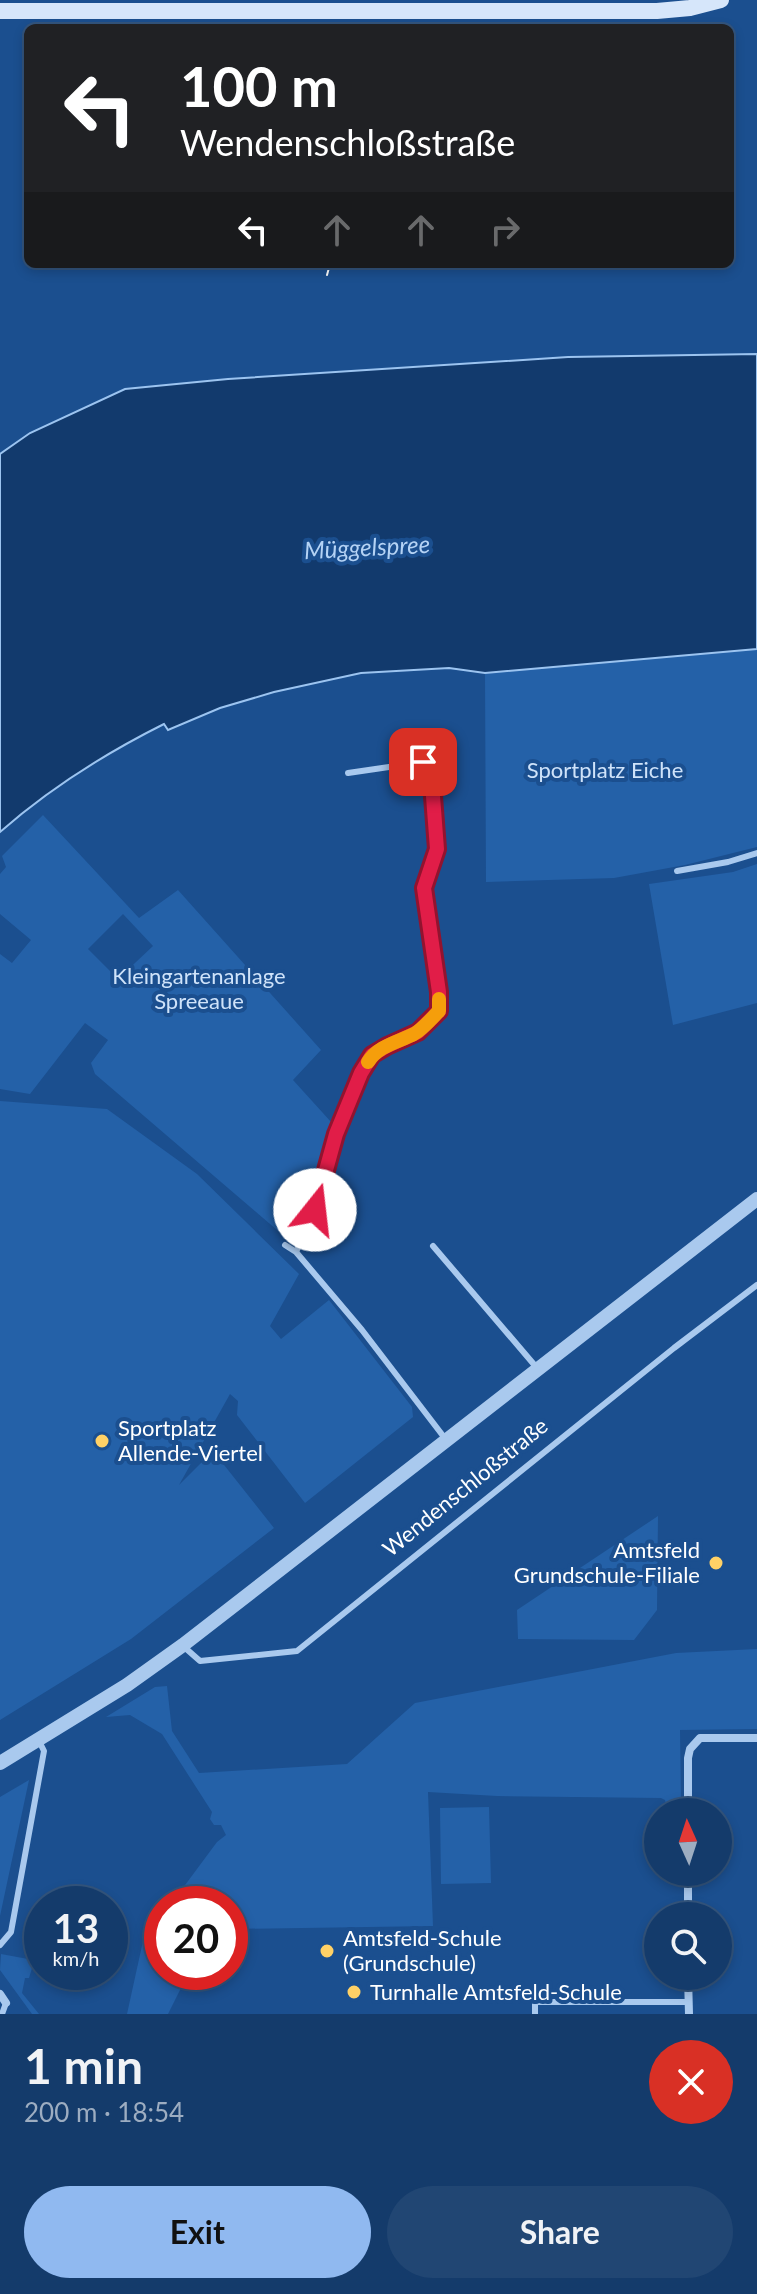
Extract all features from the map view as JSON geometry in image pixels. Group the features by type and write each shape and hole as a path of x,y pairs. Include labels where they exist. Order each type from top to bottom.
{"main road":[{"path":"0,11 559,5 657,11 690,8 721,0"}],"street":[{"path":"0,1763 127,1685 183,1645 757,1199"},
{"path":"688,1798 688,1758 690,1749 700,1738 757,1738"},
{"path":"689,1990 689,2014"},
{"path":"0,1994 6,2003"}],"lane":[{"path":"296,1252 315,1210 336,1134 361,1073 372,1055 418,1032 439,1011 424,888 437,849 431,770 423,762 348,773"},
{"path":"677,871 728,862 757,853"},
{"path":"285,1245 296,1252 362,1330 447,1441"},
{"path":"433,1246 538,1369"},
{"name":"Wendenschloßstraße","path":"183,1645 200,1661 297,1651 757,1285"},
{"path":"0,1945 11,1932 14,1917 44,1751 38,1740"},
{"path":"535,2014 535,2002 689,2002"},
{"path":"2,2014 6,2003"}],"green space":[{"name":"Sportplatz Eiche","path":"757,649 757,847 614,878 486,882 485,673"},
{"name":"Kleingartenanlage Spreeaue","path":"43,815 139,918 178,890 321,1050 293,1080 332,1123 314,1176 316,1179 294,1232 284,1236 95,1074 91,1063 108,1040 85,1023 30,1094 0,1089 0,954 12,963 31,940 0,914 0,874 6,867 2,856","holes":["123,914 153,946 118,979 88,949"]},
{"path":"757,864 757,1003 673,1025 649,884 733,872"},
{"name":"Sportplatz Allende-Viertel","path":"0,1101 107,1109 197,1174 299,1274 270,1326 281,1339 329,1300 412,1407 413,1417 305,1503 237,1415 238,1401 230,1394 179,1485 213,1451 274,1528 131,1639 0,1720"},
{"path":"658,1516 657,1610 634,1640 518,1639 517,1610"},
{"path":"757,1649 757,1729 680,1730 681,1798 428,1792 433,1926 248,1929 248,1886 184,1886 217,1842 226,1835 221,1825 214,1825 210,1819 212,1812 162,1734 130,1715 106,1717 155,1687 167,1686 172,1731 199,1773 347,1764 415,1703 676,1653"},
{"path":"29,1780 0,1916 0,1797"},
{"path":"489,1807 491,1883 441,1884 440,1808"},
{"path":"143,1941 144,1990 180,1990 168,2014 127,2014"},
{"path":"1,1954 24,1958 22,1993 39,2014 32,2014 0,1970"}],"water":[{"name":"Müggelspree","path":"757,354 757,649 485,673 449,668 361,673 274,692 220,708 168,730 164,724 79,773 0,832 0,454 30,433 125,389 228,379 568,357"}],"tram line":[{"path":"327,275 329,268"}],"slow traffic":[{"path":"368,1062 372,1055 418,1032 439,1011 439,999"}],"place":[{"name":"Sportplatz Allende-Viertel","path":"102,1441"},
{"name":"Amtsfeld Grundschule-Filiale","path":"716,1563"},
{"name":"Amtsfeld-Schule (Grundschule)","path":"327,1951"},
{"name":"Turnhalle Amtsfeld-Schule","path":"354,1992"}],"route":[{"path":"315,1210 336,1134 361,1073 372,1055 418,1032 439,1011 424,888 437,849 431,770 423,762"}]}
